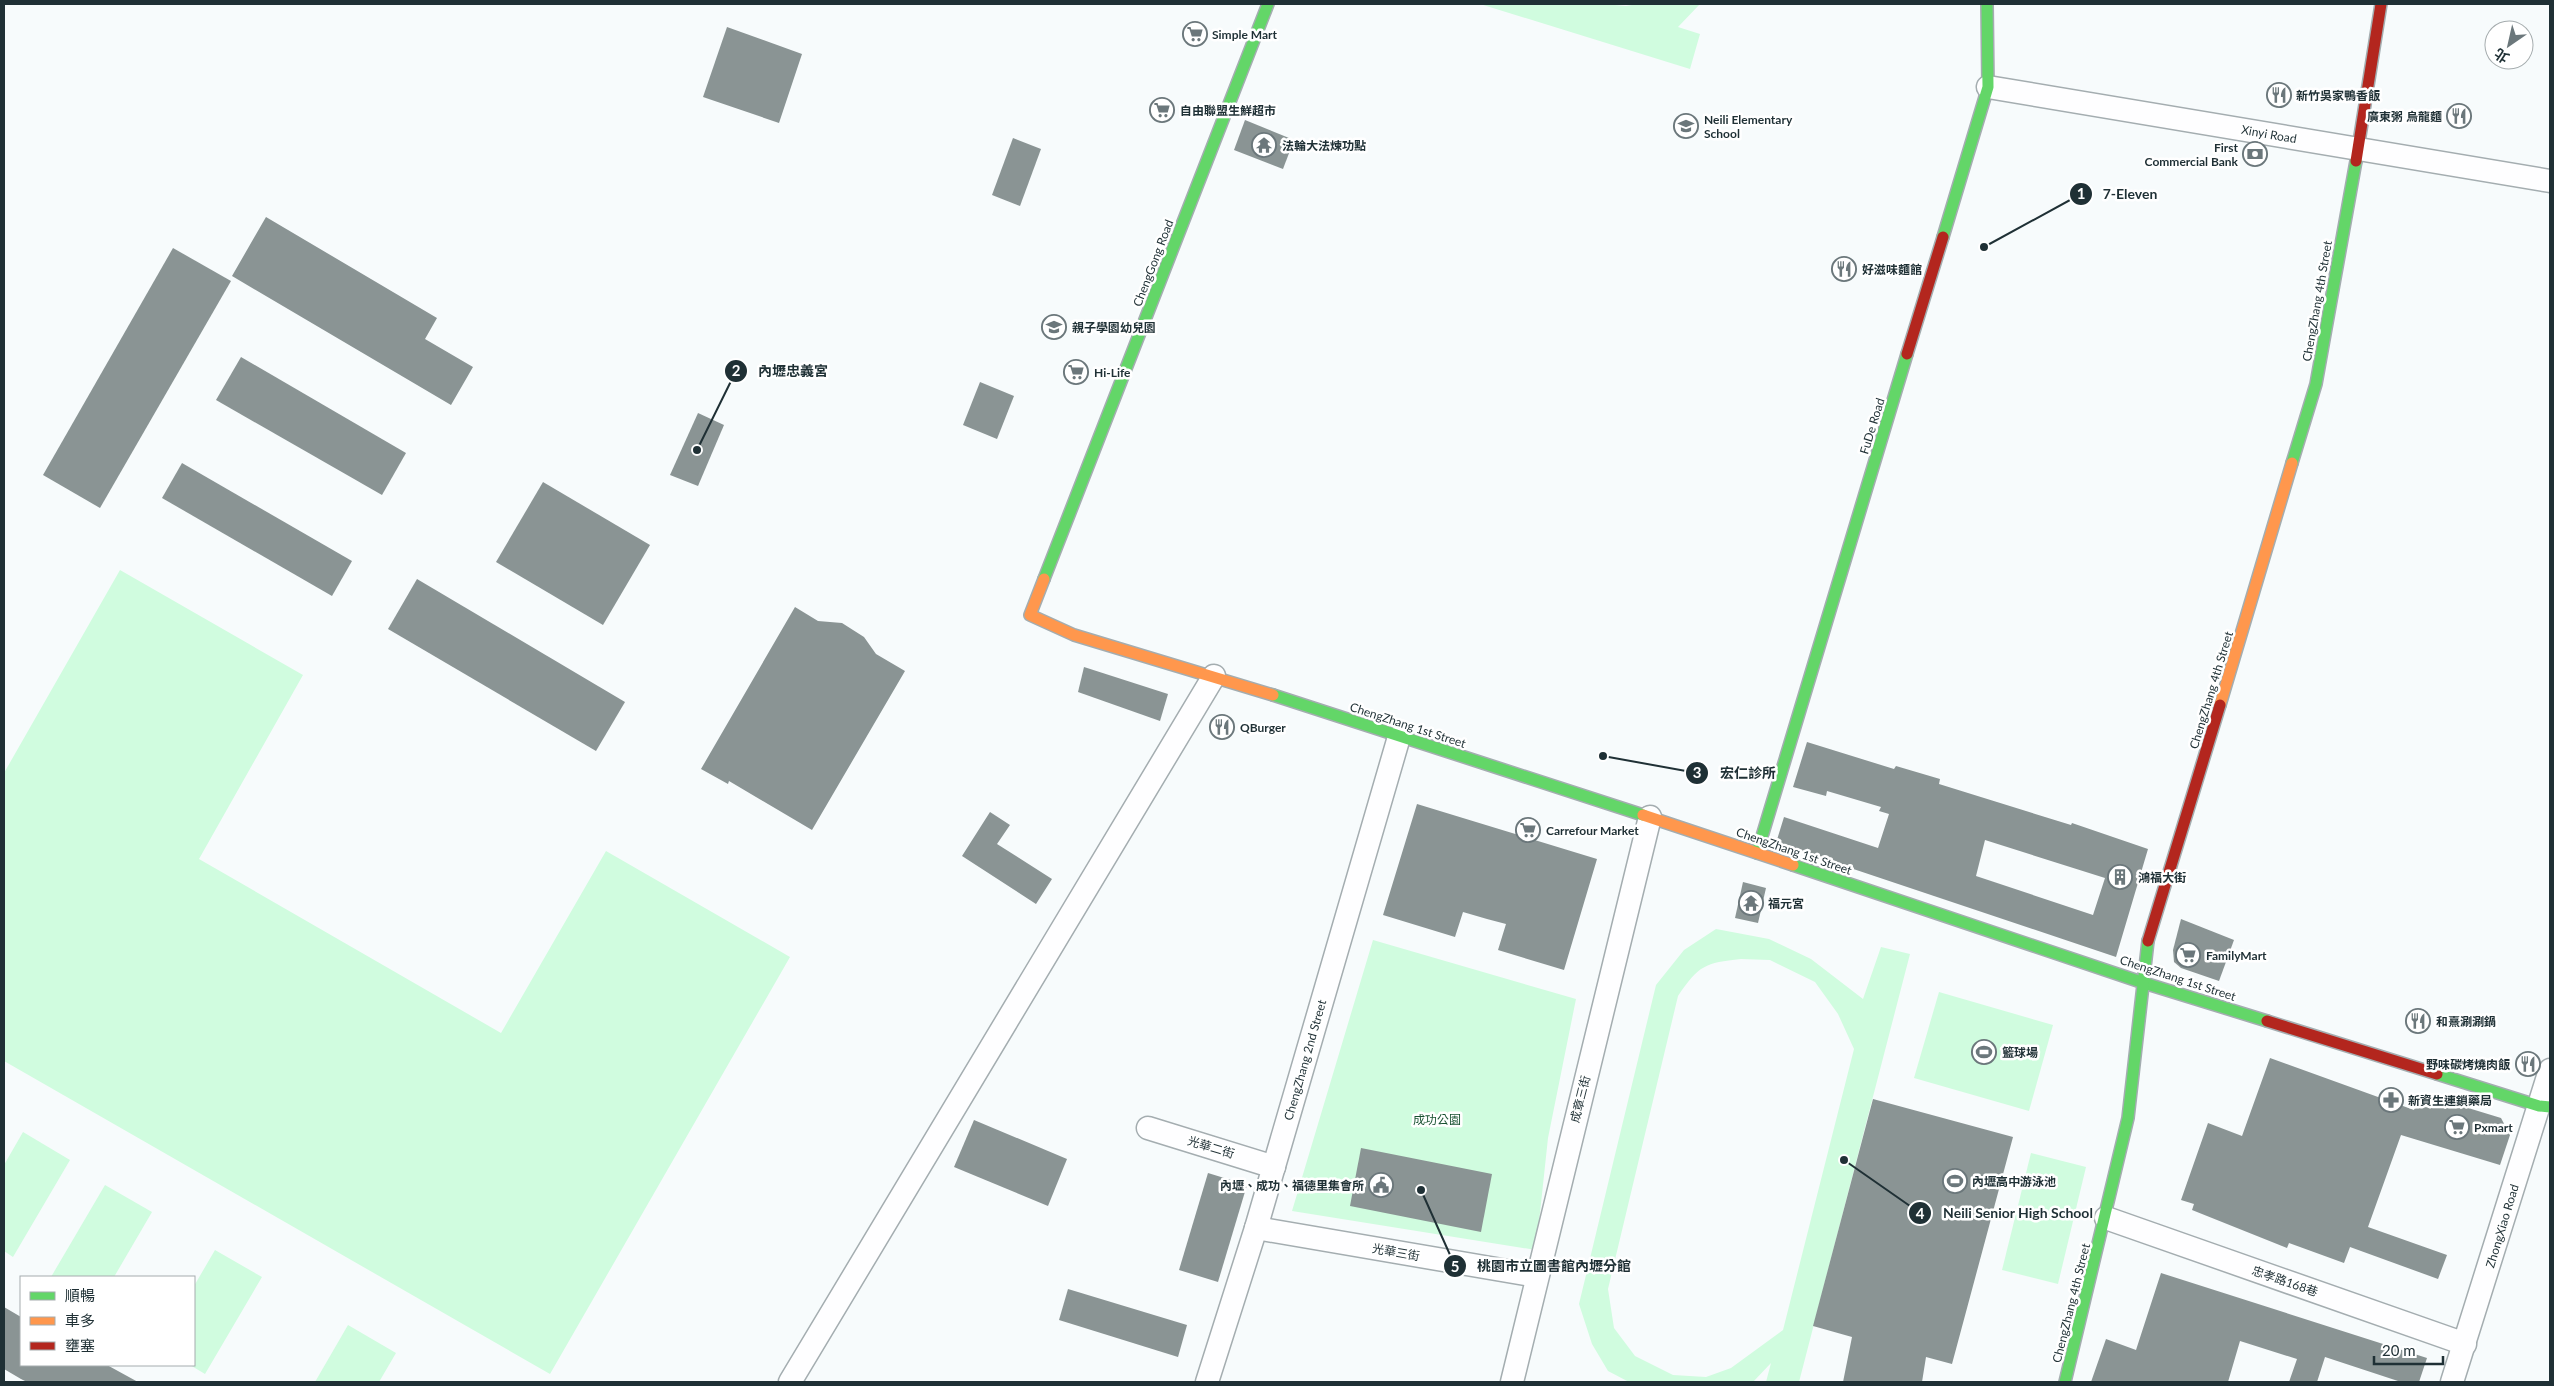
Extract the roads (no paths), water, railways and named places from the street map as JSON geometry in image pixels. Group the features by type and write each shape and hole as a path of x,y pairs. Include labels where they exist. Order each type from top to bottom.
{"street":[{"name":"ChengGong Road","path":"1030,615 1268,4"},
{"name":"FuDe Road","path":"1757,853 1988,86 1987,4"},
{"name":"ChengZhang 4th Street","path":"2065,1382 2106,1218 2128,1118 2147,946 2316,384 2358,150 2381,4"},
{"name":"Xinyi Road","path":"1988,86 2550,181"},
{"name":"ChengZhang 1st Street","path":"1030,615 1074,635 1214,676 1650,817 2144,983 2545,1107"},
{"path":"790,1380 1214,676"},
{"name":"ChengZhang 2nd Street","path":"1207,1382 1256,1228 1399,737"},
{"name":"成章三街","path":"1512,1382 1650,817"},
{"name":"ZhongXiao Road","path":"2452,1382 2545,1107 2550,1070"},
{"name":"光華二街","path":"1148,1128 1274,1167"},
{"name":"忠孝路168巷","path":"2106,1218 2464,1344"},
{"name":"光華三街","path":"1256,1228 1537,1276"}],"place":[{"name":"Simple Mart","path":"1195,34"},
{"name":"新竹吳家鴨香飯","path":"2279,95"},
{"name":"自由聯盟生鮮超市","path":"1162,110"},
{"name":"廣東粥 烏龍麵","path":"2459,116"},
{"name":"Neili Elementary School","path":"1686,126"},
{"name":"法輪大法煉功點","path":"1264,145"},
{"name":"First Commercial Bank","path":"2255,154"},
{"name":"7-Eleven","path":"1984,247"},
{"name":"好滋味麵館","path":"1844,269"},
{"name":"親子學園幼兒園","path":"1054,327"},
{"name":"Hi-Life","path":"1076,372"},
{"name":"內壢忠義宮","path":"697,450"},
{"name":"QBurger","path":"1222,727"},
{"name":"宏仁診所","path":"1603,756"},
{"name":"Carrefour Market","path":"1528,830"},
{"name":"鴻福大街","path":"2120,877"},
{"name":"福元宮","path":"1751,903"},
{"name":"FamilyMart","path":"2188,955"},
{"name":"和熹涮涮鍋","path":"2418,1021"},
{"name":"籃球場","path":"1984,1052"},
{"name":"野味碳烤燒肉飯","path":"2528,1064"},
{"name":"新資生連鎖藥局","path":"2391,1100"},
{"name":"Pxmart","path":"2457,1127"},
{"name":"Neili Senior High School","path":"1844,1160"},
{"name":"內壢高中游泳池","path":"1955,1181"},
{"name":"內壢、成功、福德里集會所","path":"1381,1185"},
{"name":"桃園市立圖書館內壢分館","path":"1421,1190"}],"park label":[{"name":"成功公園","path":"1437,1119"}]}
